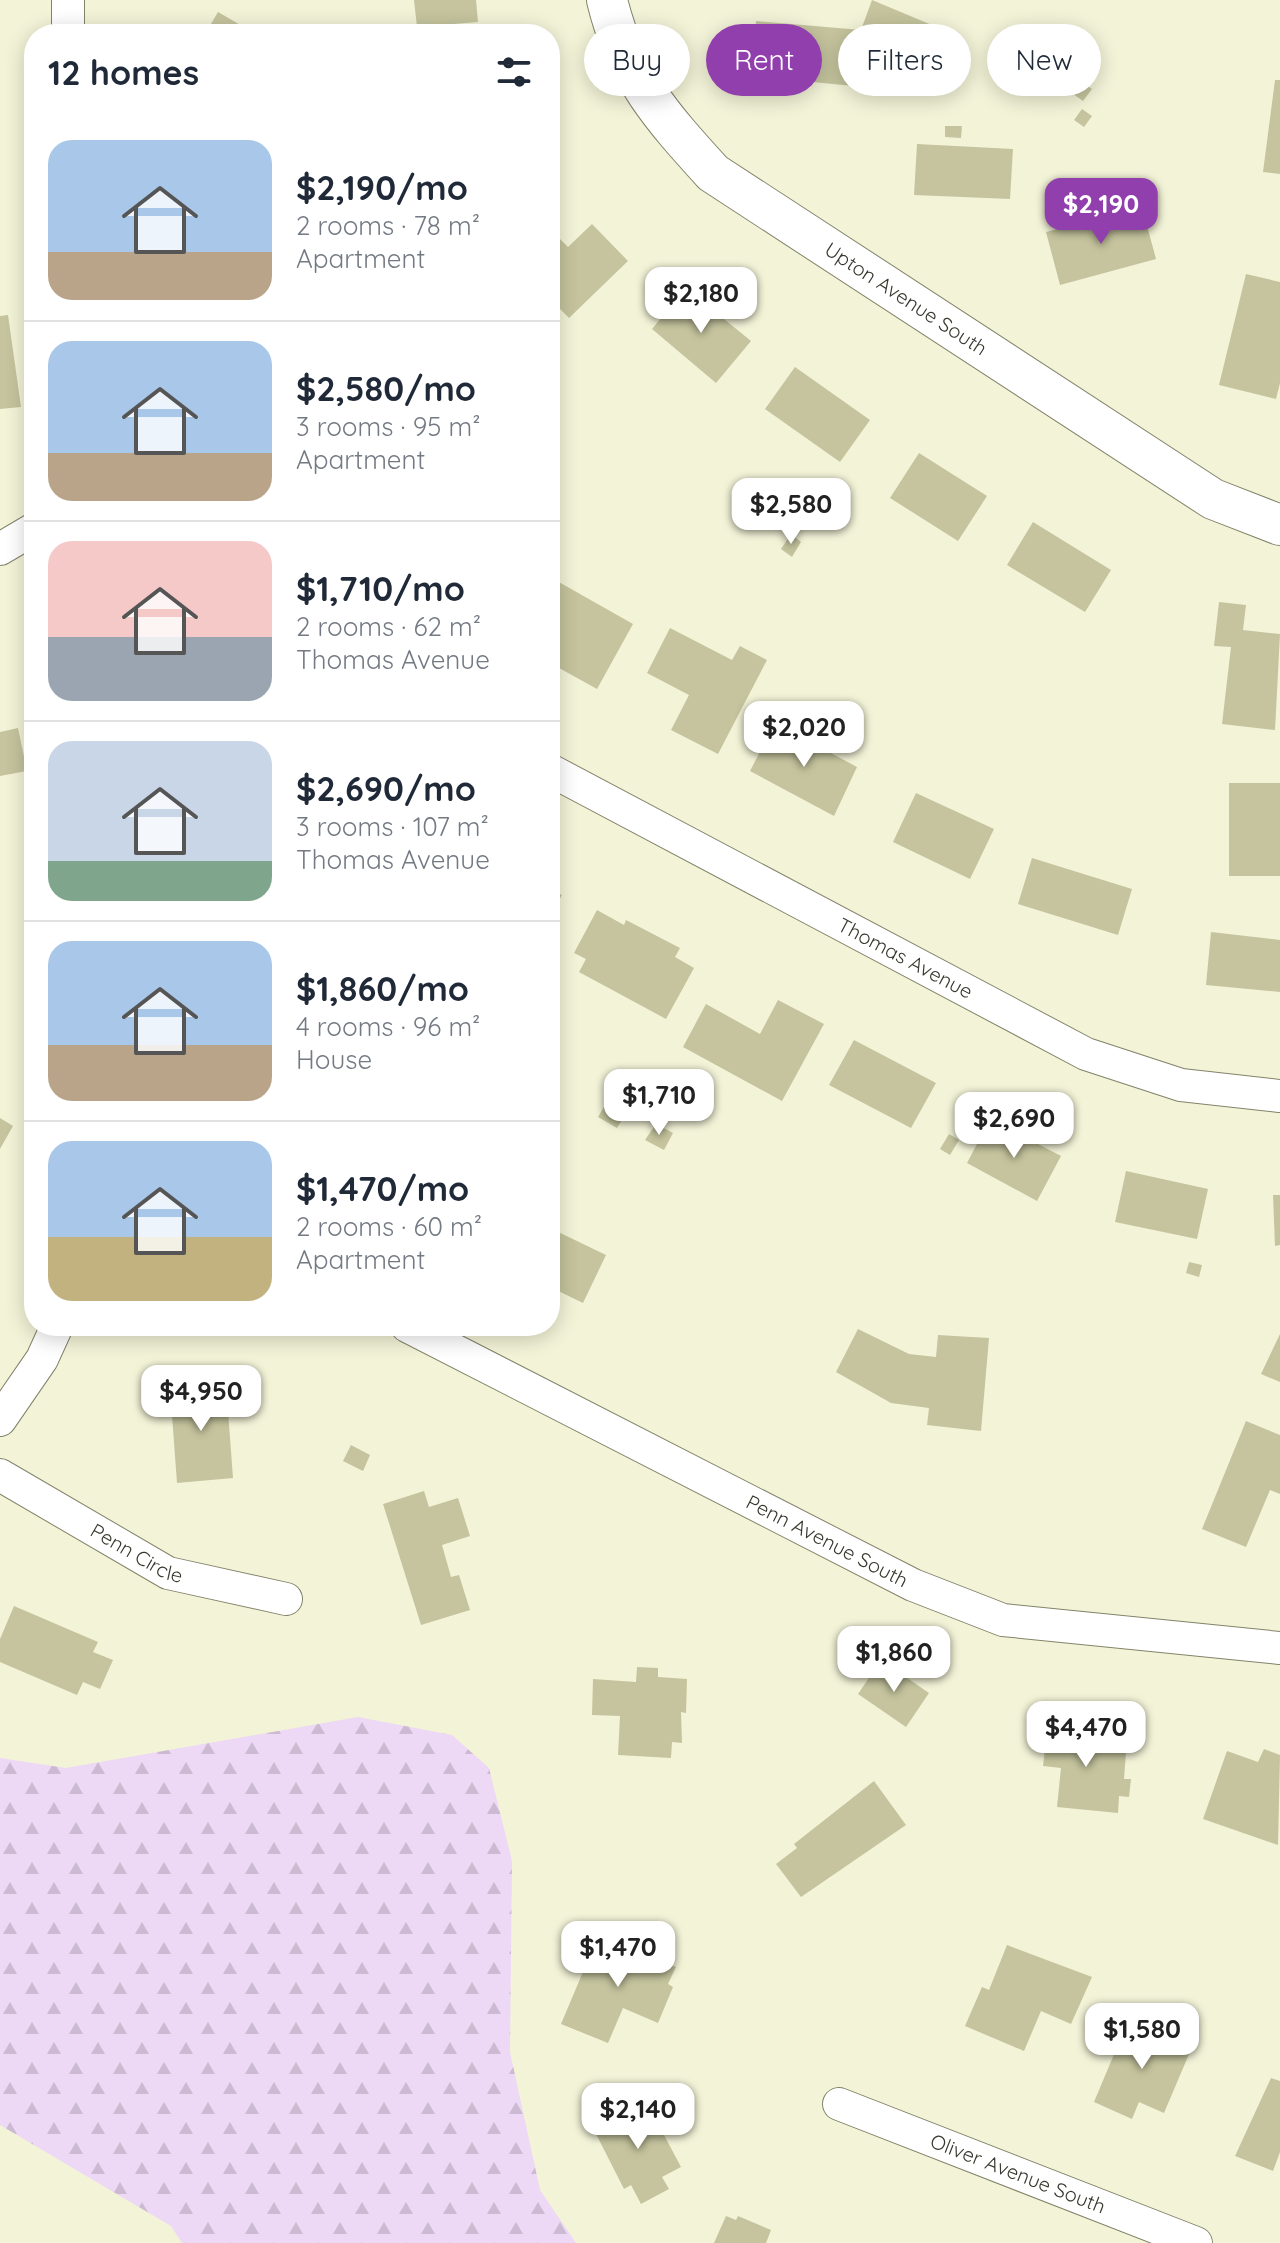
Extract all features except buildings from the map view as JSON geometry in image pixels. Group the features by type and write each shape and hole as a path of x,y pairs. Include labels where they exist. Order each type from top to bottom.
{"street":[{"path":"68,0 68,24"},
{"name":"Upton Avenue South","path":"607,0 617,41 659,113 713,173 1213,499 1280,525"},
{"path":"0,549 24,535"},
{"name":"Thomas Avenue","path":"560,775 1086,1054 1181,1085 1280,1096"},
{"path":"0,1420 42,1359 52,1336"},
{"name":"Penn Avenue South","path":"427,1336 913,1585 1003,1620 1280,1648"},
{"name":"Penn Circle","path":"0,1475 17,1489 168,1573 286,1599"},
{"name":"Oliver Avenue South","path":"839,2104 1196,2243"}],"green space":[{"path":"358,1717 452,1735 489,1768 512,1861 510,2052 540,2190 576,2243 182,2243 171,2226 0,2125 0,1758 66,1768"}]}
